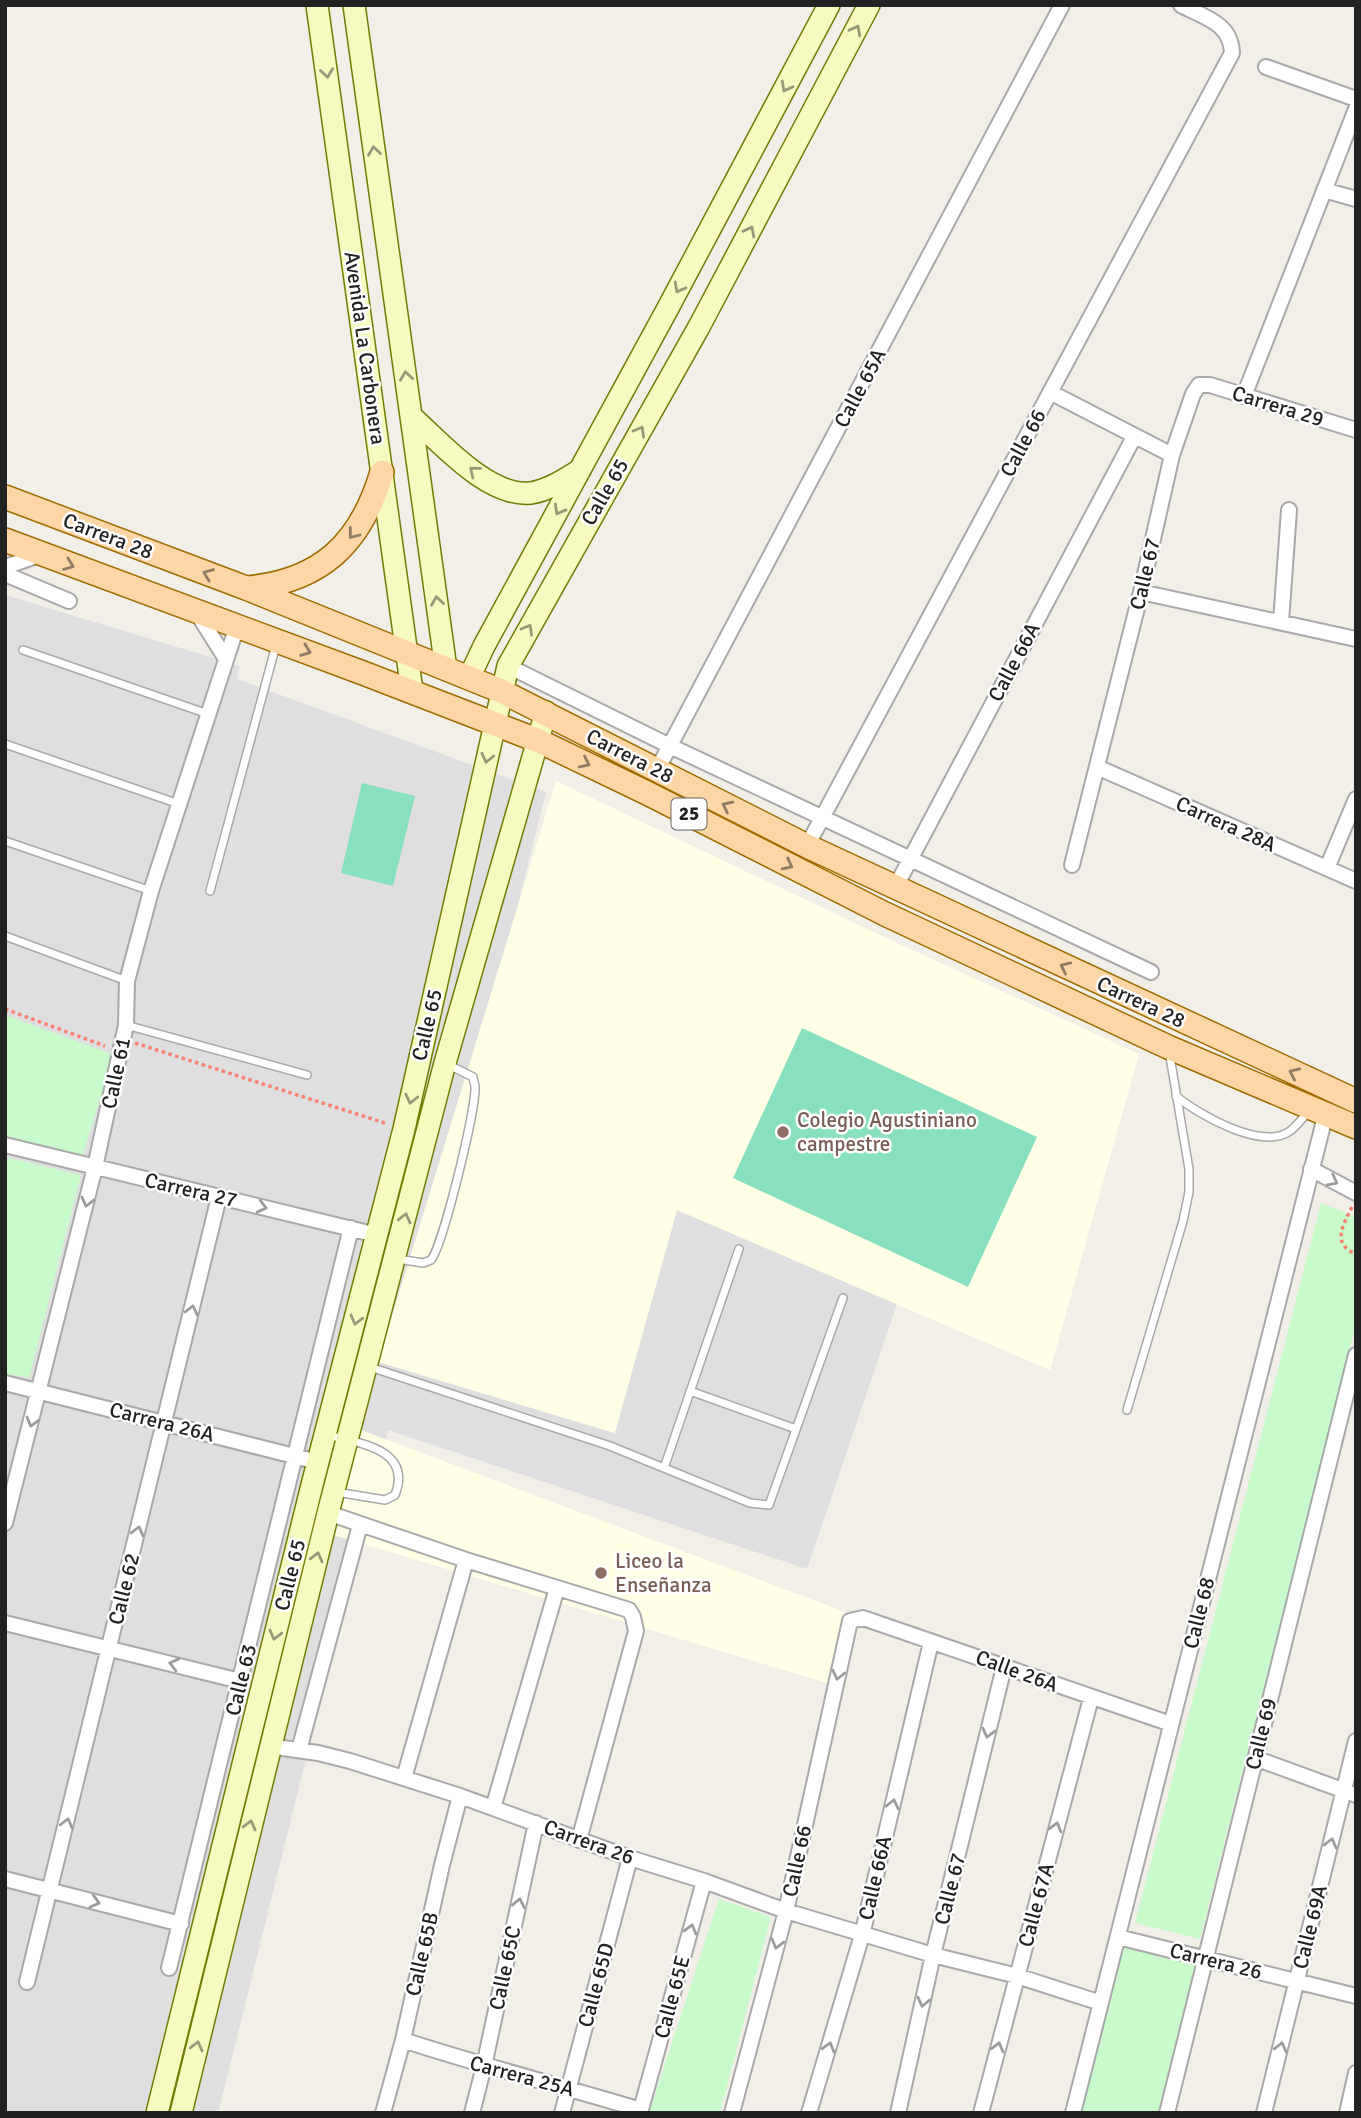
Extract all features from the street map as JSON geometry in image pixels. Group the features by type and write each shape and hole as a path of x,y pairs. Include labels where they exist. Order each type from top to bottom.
{"main road":[{"path":"246,588 288,581 326,562 342,548 367,513 382,472"},
{"name":"Carrera 28","path":"5,497 246,588 501,691 807,846 1356,1101"},
{"name":"Carrera 28","path":"5,540 197,613 277,640 539,741 885,914 1168,1047 1356,1126"}],"street":[{"name":"Avenida La Carbonera","path":"317,5 412,691"},
{"name":"Avenida La Carbonera","path":"354,5 446,669"},
{"name":"Calle 65","path":"470,678 484,646 829,5"},
{"name":"Calle 65","path":"157,2113 312,1485 404,1129 508,666 700,325 869,5"},
{"name":"Calle 65A","path":"657,770 1062,5"},
{"name":"Calle 66","path":"807,846 1232,53 1231,38 1223,27 1181,5"},
{"path":"1266,67 1356,99"},
{"path":"1244,396 1356,109"},
{"path":"1324,190 1356,199"},
{"name":"Carrera 29","path":"1199,385 1210,385 1356,430"},
{"name":"Calle 67","path":"1072,865 1141,592 1172,455 1193,394 1199,385"},
{"path":"1050,392 1172,455"},
{"path":"412,417 481,477 514,493 533,493 551,487 580,470"},
{"name":"Calle 66A","path":"895,888 1134,437"},
{"path":"1280,622 1289,510"},
{"path":"5,567 42,554"},
{"path":"5,574 69,601"},
{"path":"1141,592 1356,639"},
{"path":"197,613 226,659"},
{"name":"Calle 61","path":"5,1523 95,1167 123,1038 127,981 151,891 237,626"},
{"path":"508,666 670,746 1151,972"},
{"name":"Calle 65","path":"181,2113 269,1746 445,1063 547,712"},
{"name":"Carrera 28A","path":"1097,767 1356,881"},
{"path":"1327,868 1356,799"},
{"name":"Calle 68","path":"1073,2113 1311,1169 1319,1110"},
{"name":"Carrera 27","path":"5,1145 377,1235"},
{"path":"1311,1169 1356,1193"},
{"name":"Calle 62","path":"27,1982 219,1197"},
{"name":"Calle 63","path":"169,1968 351,1228"},
{"name":"Calle 69","path":"1167,2113 1356,1355"},
{"name":"Carrera 26A","path":"5,1383 318,1462"},
{"path":"328,1513 466,1560 629,1610 634,1617 636,1631 579,1840"},
{"path":"299,1750 360,1525"},
{"path":"404,1779 466,1560"},
{"path":"494,1808 557,1588"},
{"name":"Calle 66","path":"732,2113 786,1911 850,1621 863,1618"},
{"name":"Calle 26A","path":"863,1618 1171,1724"},
{"path":"5,1623 240,1681"},
{"name":"Calle 66A","path":"809,2113 862,1935 931,1642"},
{"name":"Calle 67","path":"898,2113 933,1955 1004,1667"},
{"name":"Calle 67A","path":"981,2113 1091,1698"},
{"name":"Calle 69A","path":"1264,2113 1297,1981 1350,1793 1356,1741"},
{"name":"Carrera 26","path":"269,1746 350,1761 460,1796 786,1911 933,1955 1017,1976 1101,2003"},
{"path":"1255,1758 1350,1793"},
{"name":"Calle 65B","path":"383,2113 403,2040 460,1796"},
{"name":"Calle 65C","path":"472,2113 537,1823"},
{"name":"Calle 65D","path":"562,2113 630,1858"},
{"path":"5,1879 181,1924"},
{"name":"Calle 65E","path":"641,2112 704,1881"},
{"name":"Carrera 26","path":"1118,1937 1356,1996"},
{"name":"Carrera 25A","path":"403,2040 484,2066 569,2088 641,2112"},
{"path":"1347,2113 1356,2073"}],"lane":[{"path":"210,891 277,640"},
{"path":"23,650 209,714"},
{"path":"5,744 179,804"},
{"path":"5,841 151,891"},
{"path":"5,936 127,981"},
{"path":"123,1038 307,1075"},
{"path":"1127,1410 1183,1221 1189,1192 1189,1169 1168,1047"},
{"path":"395,1258 423,1263 431,1261 440,1241 449,1207 475,1086 473,1077 445,1063"},
{"path":"1176,1096 1190,1108 1217,1123 1242,1132 1268,1136 1289,1132 1319,1110"},
{"path":"664,1468 739,1249"},
{"path":"366,1366 610,1446 750,1503 769,1506 843,1298"},
{"path":"690,1391 796,1429"},
{"path":"312,1485 357,1497 385,1500 395,1495 398,1488 400,1475 391,1457 366,1446 325,1435"}],"path":[{"path":"5,1009 123,1038 404,1129"},
{"path":"1348,1214 1340,1236 1346,1250 1356,1254"}],"shaded area":[{"path":"5,595 240,666 237,679 546,792 403,1369 614,1433 677,1210 897,1304 807,1569 388,1430 218,2113 5,2113"},
{"name":"Colegio Agustiniano campestre","path":"556,781 882,936 1139,1054 1050,1370 677,1210 615,1433 378,1362"},
{"name":"Liceo la Enseñanza","path":"358,1429 845,1612 827,1683 330,1534"}],"green space":[{"path":"362,783 415,796 393,886 341,873"},
{"path":"5,1015 114,1055 82,1157 5,1136"},
{"path":"802,1028 1037,1137 968,1287 733,1178"},
{"path":"5,1157 81,1175 29,1378 5,1373"},
{"path":"1321,1203 1356,1217 1356,1323 1200,1939 1135,1923"},
{"path":"719,1899 771,1917 720,2113 649,2113"},
{"path":"1122,1947 1195,1965 1158,2113 1081,2113"}],"place":[{"name":"Colegio Agustiniano campestre","path":"783,1132"},
{"name":"Liceo la Enseñanza","path":"601,1573"}]}
